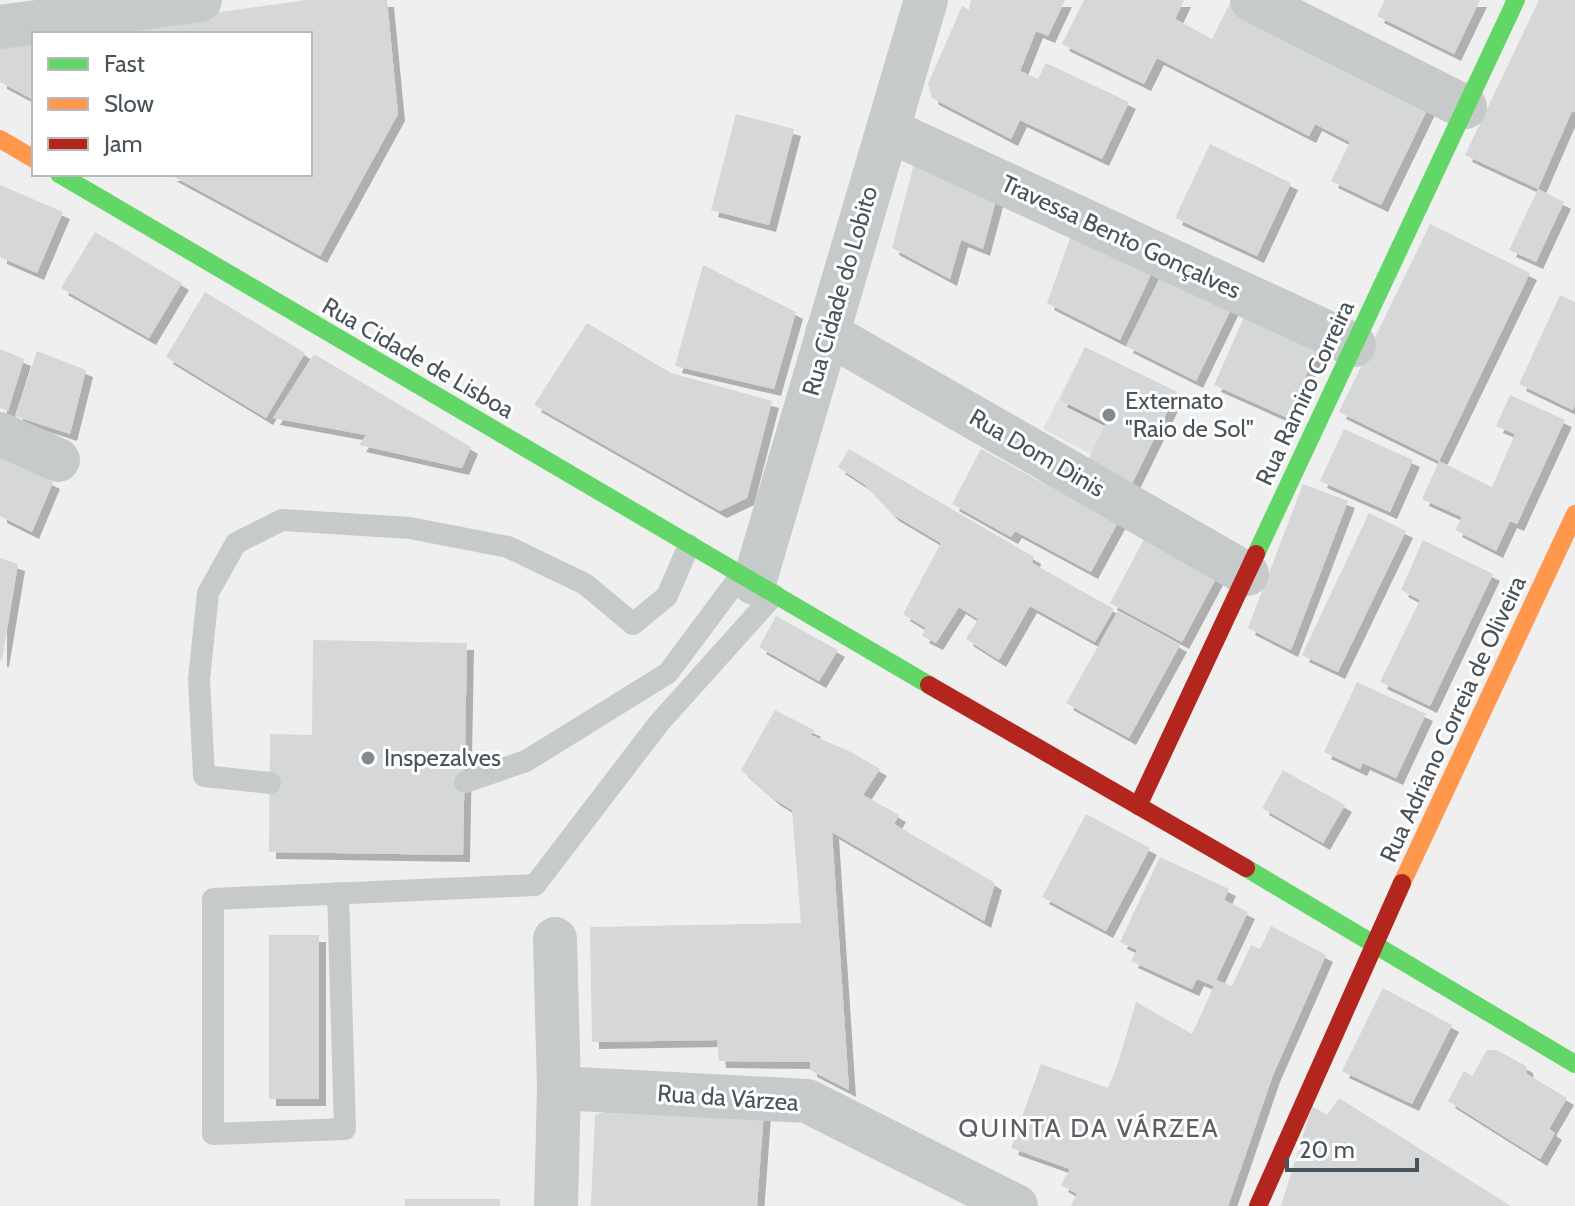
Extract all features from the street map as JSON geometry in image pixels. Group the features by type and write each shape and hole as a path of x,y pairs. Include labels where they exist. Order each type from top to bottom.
{"street":[{"path":"0,27 200,0"},
{"name":"Rua Cidade do Lobito","path":"756,584 926,0"},
{"path":"1252,0 1465,107"},
{"name":"Rua Ramiro Correira","path":"1138,806 1516,0"},
{"name":"Travessa Bento Gonçalves","path":"888,130 1354,345"},
{"path":"0,139 32,158"},
{"name":"Rua Cidade de Lisboa","path":"62,176 1374,943 1575,1064"},
{"name":"Rua Dom Dinis","path":"827,333 1247,574"},
{"path":"0,434 58,460"},
{"name":"Rua Adriano Correia de Oliveira","path":"1374,943 1575,514"},
{"path":"555,939 559,1088 556,1206"},
{"path":"1258,1206 1374,943"},
{"name":"Rua da Várzea","path":"559,1088 807,1101 1016,1206"}],"lane":[{"path":"270,783 204,776 199,679 208,593 236,543 282,520 410,528 508,547 585,584 633,624 667,596 689,545"},
{"path":"465,782 526,761 668,673 756,584"},
{"path":"338,893 345,1129 213,1134 213,899 338,893 535,885 659,723 756,584"}],"shaded area":[{"name":"Externato \"Raio de Sol\"","path":"1085,347 1177,392 1135,477 1043,429"}],"building":[{"path":"307,0 387,0 398,114 320,256 173,176 312,176 312,32 74,32"},
{"path":"971,0 1065,0 1048,36 1036,31 1020,71 1038,79 1046,63 1129,102 1102,159 1020,120 1011,139 932,98 928,84 962,6 969,10"},
{"path":"1084,0 1184,0 1175,19 1212,39 1230,3 1430,104 1381,205 1331,181 1350,142 1315,124 1309,136 1157,58 1144,84 1062,44"},
{"path":"1385,0 1480,0 1454,54 1377,16"},
{"path":"1539,0 1575,0 1575,112 1572,111 1538,189 1465,155"},
{"path":"32,38 32,99 0,82 0,42"},
{"path":"736,114 794,129 769,225 711,210"},
{"path":"1210,144 1291,183 1257,256 1175,218"},
{"path":"918,149 999,189 983,249 961,240 950,279 892,248"},
{"path":"0,185 63,212 37,273 0,257"},
{"path":"1538,189 1564,202 1536,262 1509,250"},
{"path":"1430,224 1530,273 1439,461 1339,412"},
{"path":"1074,227 1157,262 1120,340 1047,303"},
{"path":"95,232 182,283 149,338 61,288"},
{"path":"703,265 796,312 774,389 675,366"},
{"path":"1164,270 1233,305 1196,381 1126,346"},
{"path":"205,292 305,353 266,418 166,357"},
{"path":"1560,295 1575,302 1573,410 1519,384"},
{"path":"1245,315 1318,347 1288,418 1214,385"},
{"path":"587,323 671,373 772,401 747,498 720,511 534,405"},
{"name":"Externato \"Raio de Sol\"","path":"1085,347 1177,392 1130,488 1085,466 1106,423 1060,400"},
{"path":"0,349 24,359 8,411 0,408"},
{"path":"37,351 86,370 70,434 15,416"},
{"path":"314,354 471,447 462,468 359,445 366,435 273,418"},
{"path":"1510,395 1565,420 1517,524 1510,521 1496,551 1455,530 1462,517 1422,499 1439,461 1492,487 1515,434 1496,426"},
{"path":"1344,429 1413,460 1390,512 1320,481"},
{"path":"849,449 1034,557 1032,563 1114,609 1095,642 1030,606 999,660 966,639 978,619 959,607 936,643 922,636 926,628 903,614 941,543 892,514 864,484 838,467"},
{"path":"981,449 1041,482 1045,473 1122,515 1091,572 1015,531 1011,537 952,504"},
{"path":"0,456 53,482 32,532 0,516"},
{"path":"1303,484 1348,501 1291,650 1248,628"},
{"path":"1369,513 1406,531 1338,672 1302,655"},
{"path":"1149,530 1221,569 1182,642 1110,603"},
{"path":"1423,540 1493,574 1430,706 1380,682 1420,600 1401,590"},
{"path":"0,558 18,564 2,660 0,660"},
{"path":"1118,611 1180,645 1129,738 1066,703"},
{"path":"776,616 838,650 819,681 759,647"},
{"name":"Inspezalves","path":"313,640 467,643 463,855 269,852 270,734 312,735"},
{"path":"1357,682 1426,714 1396,778 1363,763 1360,769 1324,752"},
{"path":"775,710 814,730 811,735 851,752 880,769 863,795 899,815 894,824 995,883 984,921 832,832 849,1090 810,1070 810,1062 719,1061 717,1040 592,1042 590,927 801,923 792,810 774,799 741,770"},
{"path":"1283,770 1345,805 1323,843 1262,808"},
{"path":"1086,814 1150,848 1106,931 1042,897"},
{"path":"1160,857 1229,889 1224,900 1248,912 1216,980 1232,986 1251,945 1260,949 1271,926 1326,955 1273,1075 1228,1206 1071,1206 1077,1194 1061,1185 1070,1169 1011,1148 1041,1064 1108,1088 1136,1002 1192,1034 1214,986 1197,979 1192,989 1131,961 1137,950 1120,942"},
{"path":"269,935 319,935 319,1099 269,1099"},
{"path":"1383,988 1452,1025 1412,1104 1342,1071"},
{"path":"1487,1050 1497,1050 1526,1066 1527,1074 1567,1098 1549,1129 1555,1133 1540,1159 1448,1101 1464,1071 1472,1076"},
{"path":"1339,1098 1511,1206 1281,1206 1312,1106 1327,1115"},
{"path":"611,1110 764,1110 757,1206 591,1206 595,1115"},
{"path":"405,1199 500,1199 500,1206 405,1206"}],"traffic: fast":[{"path":"1256,554 1516,0"},
{"path":"62,176 929,685"},
{"path":"1246,868 1575,1064"}],"traffic: slow":[{"path":"0,139 32,158"},
{"path":"1402,883 1575,514"}],"traffic: jam":[{"path":"1138,806 1256,554"},
{"path":"929,685 1246,868"},
{"path":"1258,1206 1402,883"}],"place":[{"name":"Externato \"Raio de Sol\"","path":"1109,415"},
{"name":"Inspezalves","path":"368,758"}],"district":[{"name":"QUINTA DA VÁRZEA","path":"1089,1128"}]}
